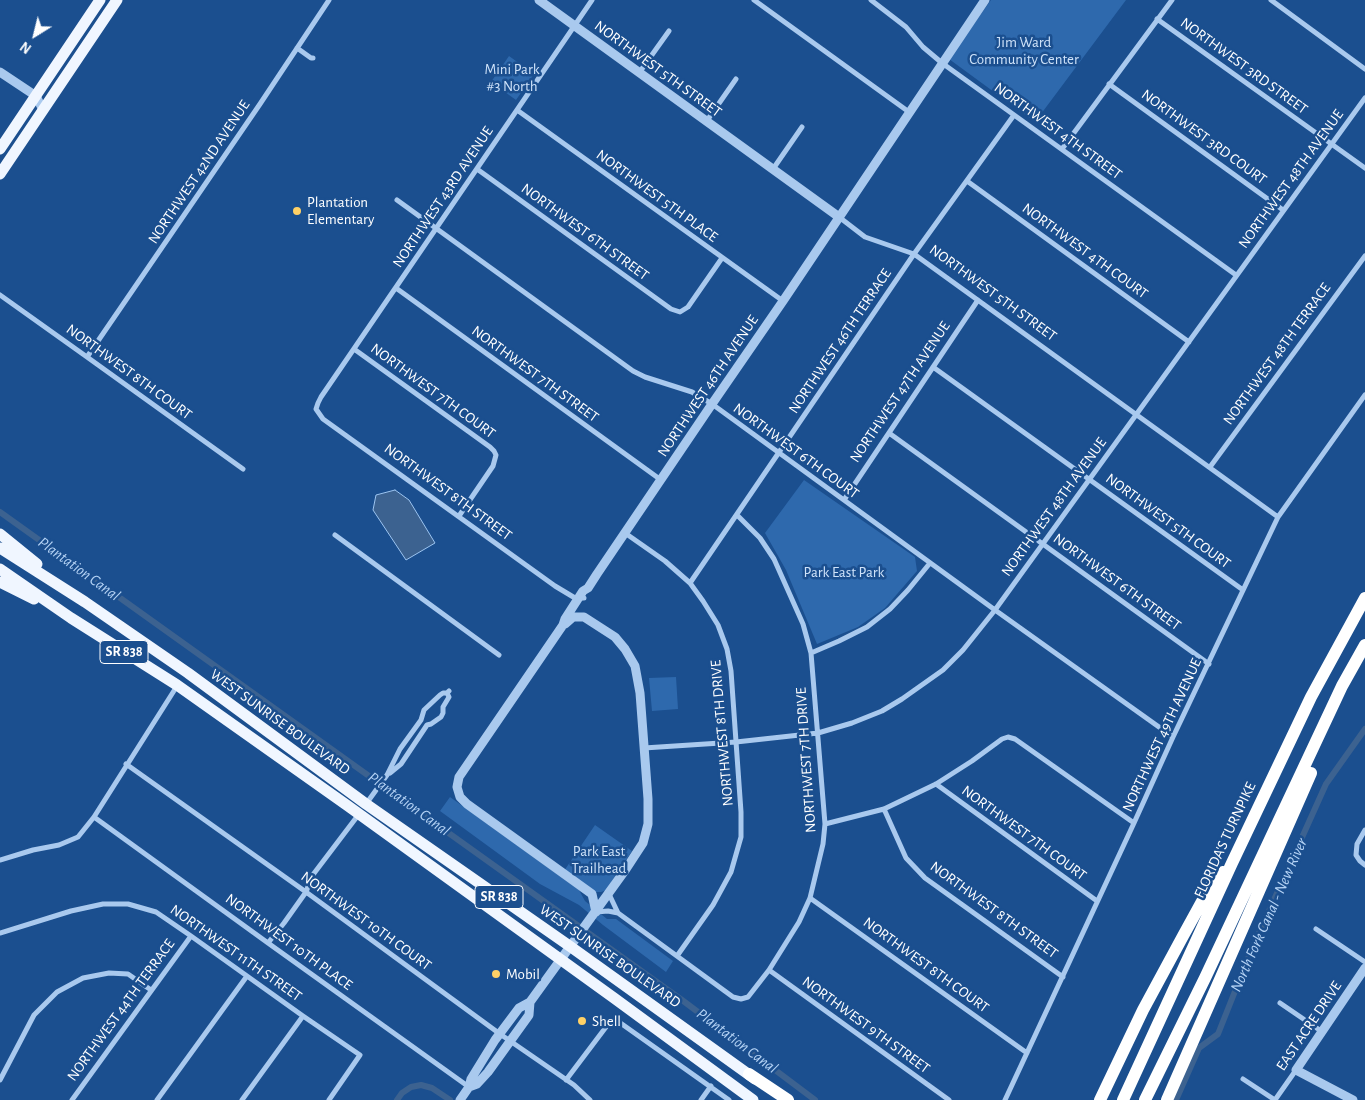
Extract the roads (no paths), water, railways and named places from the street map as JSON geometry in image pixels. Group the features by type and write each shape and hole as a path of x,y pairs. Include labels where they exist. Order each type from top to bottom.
{"highway":[{"name":"FLORIDA'S TURNPIKE","path":"1123,1100 1311,697 1365,598"},
{"path":"1145,1100 1205,978 1342,686 1365,645"},
{"path":"1167,1100 1318,756 1320,734"},
{"path":"1100,1100 1143,1010 1182,936 1210,887 1232,863"},
{"path":"749,1074 788,1100"}],"main road":[{"path":"0,174 117,0"},
{"path":"100,1 96,18 100,26"},
{"path":"0,149 100,1"},
{"path":"0,534 85,602"},
{"name":"WEST SUNRISE BOULEVARD","path":"0,548 85,602 369,800 380,814 571,947 749,1074 782,1100"},
{"name":"WEST SUNRISE BOULEVARD","path":"0,568 72,618 177,685 348,806 753,1100"},
{"path":"0,582 72,618"},
{"path":"177,685 208,687"},
{"path":"348,806 359,808 369,800"},
{"path":"359,814 380,814"}],"street":[{"name":"NORTHWEST 42ND AVENUE","path":"87,356 329,0"},
{"name":"NORTHWEST 5TH STREET","path":"539,0 865,237 914,254 1278,517"},
{"name":"NORTHWEST 43RD AVENUE","path":"316,409 321,397 592,0"},
{"path":"754,0 910,112"},
{"name":"NORTHWEST 4TH STREET","path":"871,0 906,26 923,47 942,64 1236,275"},
{"name":"NORTHWEST 46TH AVENUE","path":"582,598 985,0"},
{"path":"1062,149 1172,0"},
{"path":"1271,0 1365,69"},
{"name":"NORTHWEST 3RD STREET","path":"1158,19 1365,168"},
{"path":"639,73 669,31"},
{"path":"297,48 310,58 313,58"},
{"path":"0,72 36,96 43,110"},
{"path":"706,122 736,79"},
{"name":"NORTHWEST 3RD COURT","path":"1109,84 1283,210"},
{"name":"NORTHWEST 48TH AVENUE","path":"644,748 736,742 818,733 852,724 882,711 943,670 963,650 995,610 1365,98"},
{"name":"NORTHWEST 5TH PLACE","path":"517,110 783,302"},
{"name":"NORTHWEST 46TH TERRACE","path":"690,583 914,254 1014,115"},
{"path":"772,169 802,127"},
{"name":"NORTHWEST 6TH STREET","path":"477,169 671,310 680,312 688,307 722,258"},
{"name":"NORTHWEST 4TH COURT","path":"967,181 1189,342"},
{"name":"NORTHWEST 6TH COURT","path":"397,200 633,371 645,377 692,392 712,404 778,454 1173,737"},
{"name":"NORTHWEST 48TH TERRACE","path":"1210,467 1365,256"},
{"name":"NORTHWEST 7TH STREET","path":"396,288 661,480"},
{"name":"NORTHWEST 8TH COURT","path":"0,295 243,469"},
{"name":"NORTHWEST 47TH AVENUE","path":"844,500 978,300"},
{"name":"NORTHWEST 7TH COURT","path":"354,349 490,447 496,455 493,466 459,516"},
{"name":"NORTHWEST 5TH COURT","path":"933,367 1243,590"},
{"name":"NORTHWEST 49TH AVENUE","path":"1005,1100 1173,737 1278,517 1365,395"},
{"name":"NORTHWEST 8TH STREET","path":"316,409 323,419 567,593 575,598 582,598"},
{"name":"NORTHWEST 6TH STREET","path":"889,433 1209,664"},
{"name":"NORTHWEST 7TH DRIVE","path":"677,956 734,997 741,999 748,997 769,970 794,930 810,898 823,844 825,824 811,653 803,624 774,559 760,538 737,515"},
{"name":"NORTHWEST 8TH DRIVE","path":"625,533 665,560 690,583 704,601 718,625 727,649 731,671 741,812 741,837 731,872 713,905 677,956"},
{"path":"335,535 499,656"},
{"path":"811,653 867,627 890,609 930,563"},
{"path":"567,593 572,601 571,610"},
{"path":"582,598 571,610 563,625 459,777 457,787 460,796 467,804 592,894 609,894"},
{"path":"582,598 581,607 584,617"},
{"path":"460,1100 469,1087 471,1078 500,1034 519,1008 530,1002 609,894 643,843 648,824 648,799 640,693 635,666 626,649 615,637 584,617 573,617 563,625"},
{"path":"0,860 33,850 60,845 78,836 94,817 177,685"},
{"path":"369,800 387,775 400,749 421,720 424,710 443,693 448,692 449,697 443,707 441,717 431,724 427,724 401,764 387,775"},
{"path":"434,701 443,707"},
{"path":"825,824 884,809 936,784 1002,739 1008,737 1015,739 1134,823"},
{"name":"NORTHWEST 10TH COURT","path":"126,764 306,892 500,1034 574,1084 590,1100"},
{"name":"NORTHWEST 7TH COURT","path":"936,784 1097,901"},
{"name":"NORTHWEST 8TH STREET","path":"884,809 906,858 925,878 1063,977"},
{"path":"268,943 306,892 312,876 359,814"},
{"name":"NORTHWEST 10TH PLACE","path":"94,817 469,1087"},
{"path":"1365,830 1357,844 1356,855 1365,864"},
{"path":"592,894 595,913"},
{"path":"609,894 618,912 677,956"},
{"name":"NORTHWEST 8TH COURT","path":"810,898 1027,1053"},
{"name":"NORTHWEST 11TH STREET","path":"0,933 79,909 103,904 128,904 156,912 360,1055 329,1100"},
{"path":"595,913 618,912"},
{"path":"1316,929 1365,962"},
{"name":"NORTHWEST 44TH TERRACE","path":"72,1100 191,936"},
{"name":"EAST ACRE DRIVE","path":"1275,1100 1365,968"},
{"name":"NORTHWEST 9TH STREET","path":"769,970 949,1100"},
{"path":"0,1080 34,1015 57,992 83,978 109,973 128,974 151,990"},
{"path":"157,1100 247,976"},
{"path":"469,1087 477,1084 488,1072 529,1015 530,1002"},
{"path":"1280,1004 1321,1031"},
{"path":"242,1100 303,1016"},
{"path":"566,1080 609,1023 616,1021 729,1100"},
{"path":"1296,1070 1353,1100"},
{"path":"1243,1079 1275,1100"},
{"path":"701,1100 711,1086"}],"waterway":[{"name":"Plantation Canal","path":"0,512 682,1000 815,1100"},
{"name":"North Fork Canal - New River","path":"1176,1100 1199,1048 1218,1034 1251,951 1326,784 1365,729"},
{"path":"397,1100 402,1093 411,1087 421,1085 432,1088 450,1100"}],"place":[{"name":"Plantation Elementary","path":"297,211"},
{"name":"Mobil","path":"496,974"},
{"name":"Shell","path":"582,1021"}],"park label":[{"name":"Jim Ward Community Center","path":"1024,50"},
{"name":"Mini Park #3 North","path":"512,78"},
{"name":"Park East Park","path":"844,572"},
{"name":"Park East Trailhead","path":"599,860"}]}
